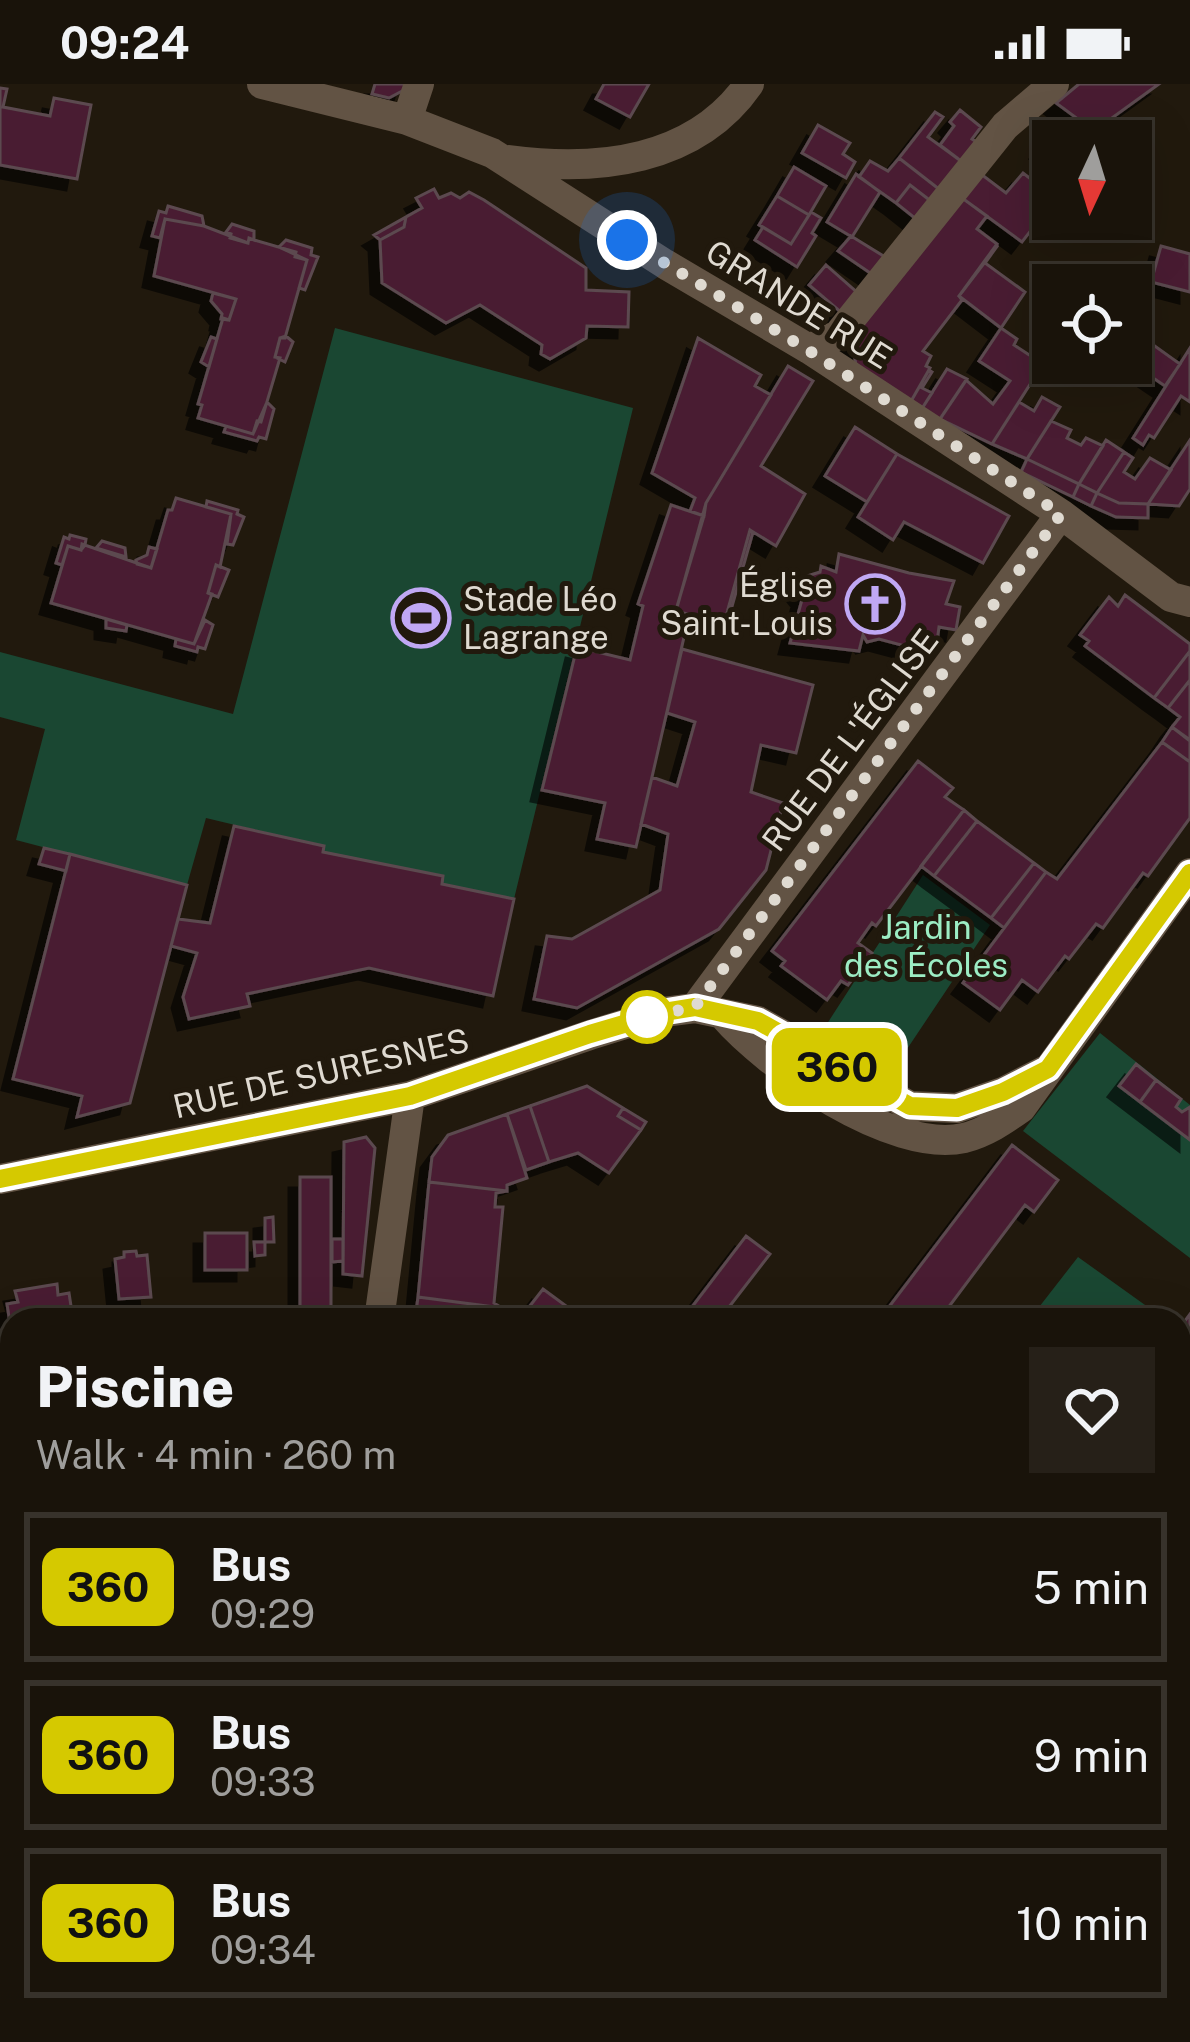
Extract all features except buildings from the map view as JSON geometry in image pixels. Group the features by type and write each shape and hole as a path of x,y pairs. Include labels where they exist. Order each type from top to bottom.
{"street":[{"name":"GRANDE RUE","path":"262,84 406,120 492,153 1061,514 1171,597 1190,602"},
{"path":"406,120 419,84"},
{"path":"492,153 530,163 650,156 685,142 723,117 749,84"},
{"path":"808,350 838,335 1004,126 1054,84"},
{"name":"RUE DE L'ÉGLISE","path":"709,1011 1061,514"},
{"path":"709,1011 758,1021 904,1120 957,1108 1048,1069 1190,873"},
{"name":"RUE DE SURESNES","path":"0,1180 410,1096 664,1012 709,1011"},
{"path":"381,1308 410,1096"},
{"path":"0,1713 0,1726"}],"green space":[{"name":"Stade Léo Lagrange","path":"335,328 633,408 514,899 442,884 443,875 323,852 323,846 206,818 187,885 16,840 45,729 0,717 0,652 233,714"},
{"name":"Jardin des Écoles","path":"923,875 990,925 893,1070 823,1030"},
{"path":"1100,1033 1190,1105 1190,1258 1023,1131"},
{"path":"1078,1257 1149,1308 1038,1308"}],"bus line":[{"name":"360","path":"0,1179 410,1096 590,1034 695,1007 758,1021 910,1106 957,1108 1048,1069 1190,873"}],"place":[{"name":"Église Saint-Louis","path":"875,604"},
{"name":"Stade Léo Lagrange","path":"421,618"}],"route":[{"path":"627,240 808,350 1061,514 695,1007 647,1017"}]}
